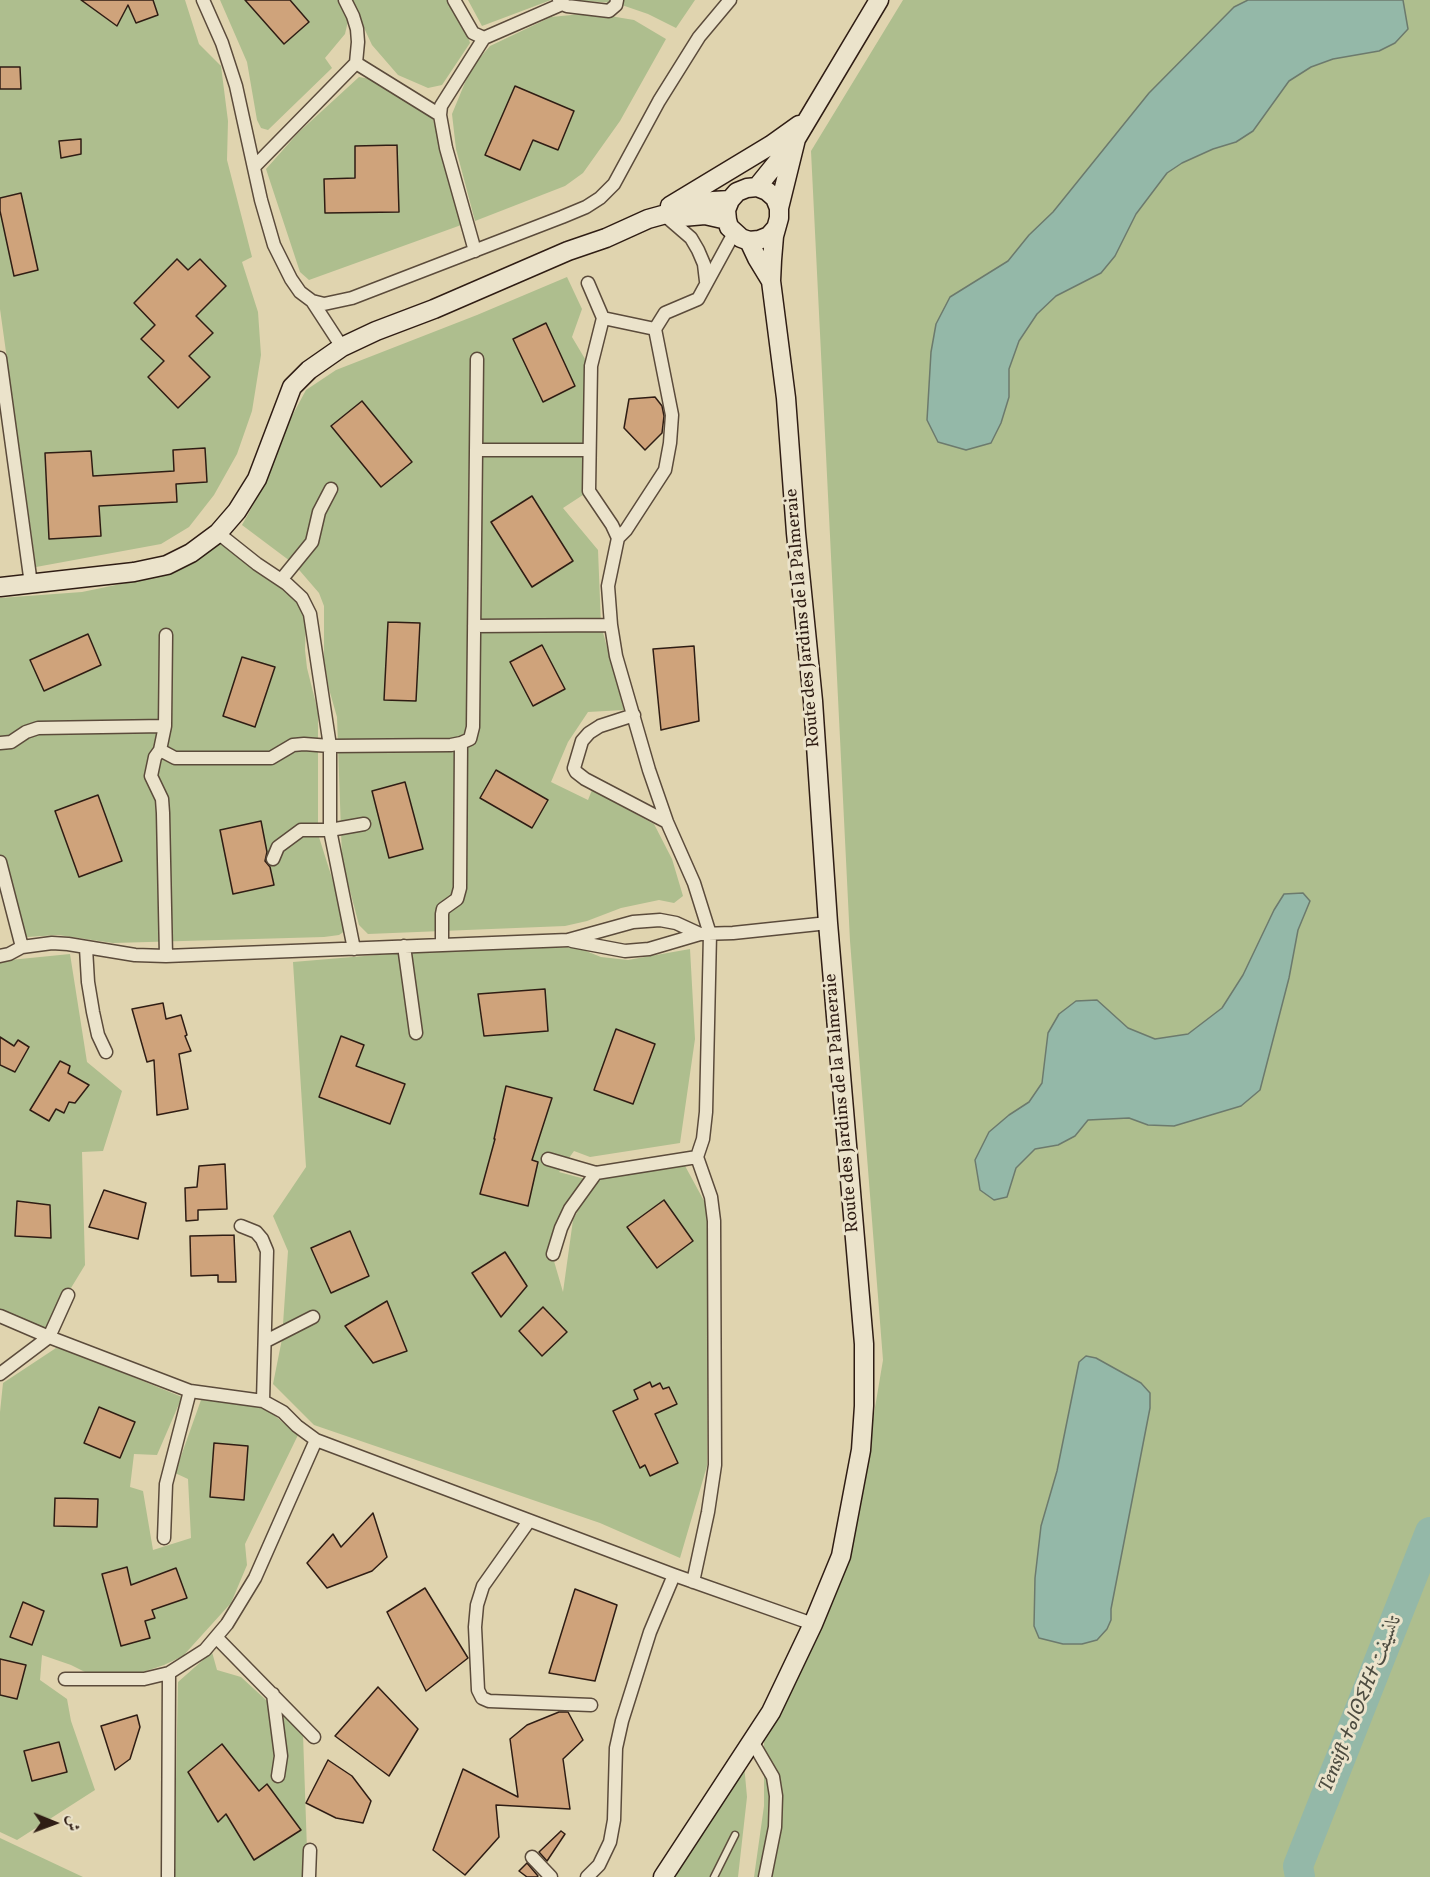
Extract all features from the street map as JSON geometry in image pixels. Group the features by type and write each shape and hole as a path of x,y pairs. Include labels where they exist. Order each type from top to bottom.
{"street":[{"path":"203,0 229,63 255,166 261,200 274,245 291,279 300,292 312,301 342,347"},
{"path":"255,166 356,63 357,29 345,0"},
{"path":"454,0 473,33 484,38"},
{"path":"475,250 446,148 440,115 441,106 446,97 484,38 561,2 609,10 616,5 617,0"},
{"path":"312,301 324,304 352,298 562,217 600,198 614,184 659,101 699,37 730,0"},
{"name":"Route des Jardins de la Palmeraie","path":"648,219 712,201 730,200 737,192 757,187 796,139 879,0"},
{"path":"356,63 440,115"},
{"path":"0,587 134,572 167,565 191,553 218,533 237,511 257,479 292,387 309,370 342,347 376,331 648,219 771,145 809,118"},
{"name":"Route des Jardins de la Palmeraie","path":"663,1877 771,1712 813,1624 841,1556 853,1503 861,1450 864,1344 828,923 813,701 796,533 786,398 771,281 779,208 796,139"},
{"path":"757,187 767,191 779,208"},
{"path":"730,200 726,210 736,232"},
{"path":"648,219 705,215 736,232 759,240 769,236 776,228"},
{"path":"669,219 691,238 704,264 706,281"},
{"path":"693,1582 708,1512 715,1465 714,1221 711,1197 697,1157 703,1139 706,1112 705,934 694,884 667,822 648,770 616,656 608,586 618,538 626,530 665,470 670,443 672,415 655,329 665,313 698,299 706,281 736,232"},
{"name":"Route des Jardins de la Palmeraie","path":"736,232 757,258 771,281"},
{"path":"588,284 603,318 591,366 589,491 618,538"},
{"path":"603,318 655,329"},
{"path":"0,358 31,584"},
{"path":"160,750 175,758 184,759 271,758 293,745 461,743 470,739 473,727 477,359"},
{"path":"476,450 588,450"},
{"path":"281,580 312,542 319,512 331,489"},
{"path":"218,533 302,598 310,614 330,746 330,830 354,949"},
{"path":"474,626 611,625"},
{"path":"166,635 165,726 151,776 155,789 162,799 164,813 166,956"},
{"path":"634,715 600,726 589,733 582,741 574,768 585,779 667,822"},
{"path":"0,743 11,742 26,732 38,728 165,726"},
{"path":"442,945 443,909 457,899 460,888 461,743"},
{"path":"273,859 278,847 301,830 330,830 364,824"},
{"path":"0,862 2,878 22,947"},
{"path":"568,940 633,922 660,920 676,923 705,934"},
{"path":"0,956 22,947 60,943 135,955 166,956 568,940 625,951 649,949 705,934 828,923"},
{"path":"404,946 416,1033"},
{"path":"86,948 93,1012 98,1035 106,1052"},
{"path":"548,1159 596,1173 697,1157"},
{"path":"553,1254 570,1209 596,1173"},
{"path":"241,1226 256,1232 267,1251 263,1401"},
{"path":"0,1374 49,1337 68,1295"},
{"path":"0,1316 190,1390 263,1401 283,1412 316,1440 674,1575 813,1624"},
{"path":"266,1341 313,1317"},
{"path":"164,1538 166,1484 190,1390"},
{"path":"65,1679 144,1679 169,1673 205,1650 228,1624 255,1578 316,1440"},
{"path":"529,1521 483,1586 477,1605 475,1627 478,1690 482,1698 489,1701 591,1705"},
{"path":"587,1877 599,1865 610,1842 614,1820 616,1748 622,1721 650,1632 674,1575"},
{"path":"216,1637 314,1737"},
{"path":"168,1877 169,1673"},
{"path":"273,1694 281,1756 278,1776"},
{"path":"752,1741 773,1777 776,1796 775,1827 765,1877"},
{"path":"309,1877 310,1850"},
{"path":"532,1857 551,1877"}],"lane":[{"path":"714,1877 735,1835"}],"shaded area":[{"path":"0,0 185,0 199,44 221,66 228,121 227,160 252,257 242,262 258,312 261,355 252,411 237,454 214,495 189,527 161,544 36,567 0,309"},
{"path":"220,0 338,0 348,21 345,34 325,58 332,68 268,130 261,128 257,120 247,62"},
{"path":"351,0 453,0 463,17 470,43 442,85 428,88 398,75 372,45"},
{"path":"468,0 551,0 482,26"},
{"path":"566,0 695,0 676,28 648,14 616,3"},
{"path":"903,0 1430,0 1430,1877 754,1877 764,1806 764,1738 849,1562 883,1360 850,941 811,151"},
{"path":"1248,0 1403,0 1408,29 1395,43 1379,51 1333,59 1311,67 1289,81 1253,131 1236,142 1213,149 1182,163 1167,173 1136,214 1115,256 1101,273 1056,296 1037,314 1019,341 1009,369 1009,397 1001,423 991,443 966,450 938,442 927,420 931,352 936,324 950,297 1008,261 1029,235 1053,212 1149,93 1234,7"},
{"path":"592,13 634,20 666,39 620,121 583,173 565,186 475,221 456,149 452,114 471,68 490,46 551,17"},
{"path":"359,77 383,81 432,116 464,224 309,280 300,272 266,169 298,133"},
{"path":"567,277 582,309 572,337 588,364 589,491 563,508 598,550 601,625 624,710 588,712 568,742 551,782 588,800 592,790 654,824 672,859 683,896 674,903 659,900 621,908 587,921 565,926 368,934 359,925 342,860 337,717 324,659 324,606 319,593 294,564 242,525 267,480 285,429 306,390 336,370"},
{"path":"218,538 285,587 300,603 306,615 307,668 318,712 318,834 345,919 345,931 339,935 324,937 113,943 58,935 27,937 21,933 0,859 0,598 82,592 169,574"},
{"path":"1303,893 1310,901 1298,930 1289,978 1260,1090 1241,1106 1174,1126 1148,1125 1129,1118 1088,1120 1075,1136 1058,1145 1035,1149 1016,1168 1007,1197 994,1200 980,1190 975,1160 989,1132 1029,1102 1042,1083 1048,1033 1059,1014 1076,1001 1097,1000 1128,1028 1155,1039 1188,1034 1222,1008 1243,975 1284,894"},
{"path":"576,947 601,957 628,960 690,949 695,1039 680,1143 590,1157 574,1151 559,1172 585,1179 549,1244 563,1292 573,1220 596,1177 684,1164 709,1210 707,1466 680,1558 600,1523 314,1425 273,1384 282,1339 288,1251 273,1216 306,1167 293,962 412,952"},
{"path":"70,954 87,1062 122,1091 103,1151 82,1152 85,1265 46,1329 0,1309 0,961"},
{"path":"56,1348 67,1350 182,1397 157,1455 134,1454 130,1487 143,1491 153,1550 191,1538 188,1479 175,1473 201,1400 263,1406 298,1435 245,1544 247,1565 231,1603 183,1656 140,1673 87,1673 42,1655 40,1680 67,1699 71,1721 95,1790 17,1840 0,1832 0,1412 3,1383"},
{"path":"1086,1356 1096,1358 1141,1383 1150,1393 1150,1408 1111,1609 1111,1620 1107,1629 1097,1640 1082,1644 1063,1644 1039,1638 1034,1626 1035,1578 1041,1526 1057,1471 1079,1362"},
{"path":"212,1652 217,1670 241,1677 303,1734 307,1850 305,1877 174,1877 178,1682"},
{"path":"744,1764 747,1797 738,1877 675,1877"},
{"path":"0,1838 83,1877 0,1877"}],"building":[{"path":"81,0 153,0 158,15 136,23 128,5 117,26"},
{"path":"245,0 290,0 309,22 284,44"},
{"path":"0,67 20,67 21,89 0,89"},
{"path":"515,86 574,111 558,150 533,140 520,170 485,155"},
{"path":"81,139 81,154 61,158 59,141"},
{"path":"397,145 399,212 325,213 324,179 355,178 355,146"},
{"path":"21,193 38,270 14,276 0,211 0,198"},
{"path":"177,259 188,270 200,259 226,286 196,316 213,333 189,356 210,377 178,408 148,377 164,361 141,339 155,325 134,303"},
{"path":"546,323 575,386 543,402 513,339"},
{"path":"655,397 662,406 664,416 662,433 645,450 624,428 629,399"},
{"path":"362,401 412,462 381,487 331,426"},
{"path":"205,448 207,482 176,484 177,502 99,506 101,536 49,539 45,453 91,451 93,476 174,471 173,450"},
{"path":"532,496 573,561 532,587 491,522"},
{"path":"388,622 420,623 416,701 384,700"},
{"path":"88,634 101,665 44,691 30,660"},
{"path":"542,645 565,689 533,706 510,662"},
{"path":"694,646 699,721 661,730 653,649"},
{"path":"242,657 275,667 255,727 223,716"},
{"path":"496,770 548,800 532,828 480,798"},
{"path":"405,782 423,849 389,858 372,791"},
{"path":"98,795 122,861 79,877 55,811"},
{"path":"261,821 267,852 265,861 270,867 274,885 233,894 220,830"},
{"path":"545,989 548,1031 484,1036 478,994"},
{"path":"163,1003 166,1019 181,1015 191,1051 179,1054 188,1109 157,1115 154,1060 147,1062 132,1009"},
{"path":"616,1029 655,1044 633,1104 594,1090"},
{"path":"341,1036 364,1045 356,1066 405,1084 390,1124 319,1097"},
{"path":"0,1037 14,1046 18,1040 29,1047 15,1072 0,1065"},
{"path":"60,1061 70,1066 68,1073 89,1085 75,1103 69,1102 64,1113 56,1109 49,1121 30,1110"},
{"path":"506,1086 552,1098 532,1160 538,1162 528,1206 480,1194"},
{"path":"225,1164 227,1209 198,1210 198,1220 186,1221 185,1188 197,1187 199,1166"},
{"path":"104,1190 146,1203 138,1239 89,1227"},
{"path":"664,1200 693,1241 657,1268 627,1227"},
{"path":"17,1201 50,1205 51,1238 15,1236"},
{"path":"350,1231 369,1276 331,1293 311,1248"},
{"path":"234,1235 236,1282 218,1282 218,1275 191,1276 190,1236"},
{"path":"505,1252 527,1286 501,1317 472,1273"},
{"path":"387,1301 407,1351 373,1363 345,1326"},
{"path":"543,1307 567,1332 542,1356 519,1331"},
{"path":"650,1382 652,1387 660,1383 663,1389 669,1387 677,1404 655,1414 678,1463 650,1476 645,1465 640,1468 613,1411 638,1399 634,1390"},
{"path":"99,1407 135,1422 120,1458 84,1443"},
{"path":"214,1443 248,1446 244,1500 210,1497"},
{"path":"55,1498 98,1499 97,1527 54,1526"},
{"path":"373,1513 387,1557 372,1571 327,1588 307,1563 333,1534 341,1547"},
{"path":"127,1567 131,1585 176,1568 187,1598 152,1610 155,1618 145,1621 150,1638 121,1646 102,1574"},
{"path":"425,1588 468,1658 426,1691 387,1612"},
{"path":"575,1589 617,1605 595,1681 549,1673"},
{"path":"23,1602 44,1611 32,1645 10,1637"},
{"path":"0,1659 26,1665 17,1699 0,1695"},
{"path":"378,1687 418,1729 389,1776 335,1736"},
{"path":"559,1712 568,1712 583,1740 563,1759 570,1809 496,1805 499,1837 465,1875 433,1850 463,1769 518,1797 510,1739 527,1725"},
{"path":"137,1715 140,1727 130,1759 115,1770 101,1726"},
{"path":"59,1742 67,1772 32,1781 24,1751"},
{"path":"222,1744 259,1791 267,1784 301,1830 254,1860 226,1814 218,1822 188,1772"},
{"path":"328,1760 352,1776 371,1801 363,1823 336,1818 306,1803"},
{"path":"561,1831 565,1834 547,1861 539,1852"},
{"path":"527,1863 537,1877 527,1877 519,1871"}],"waterway":[{"name":"Tensift ⵜⴰⵏⵙⵉⴼⵜ تانسيفت","path":"1300,1877 1298,1866 1430,1532"}]}
